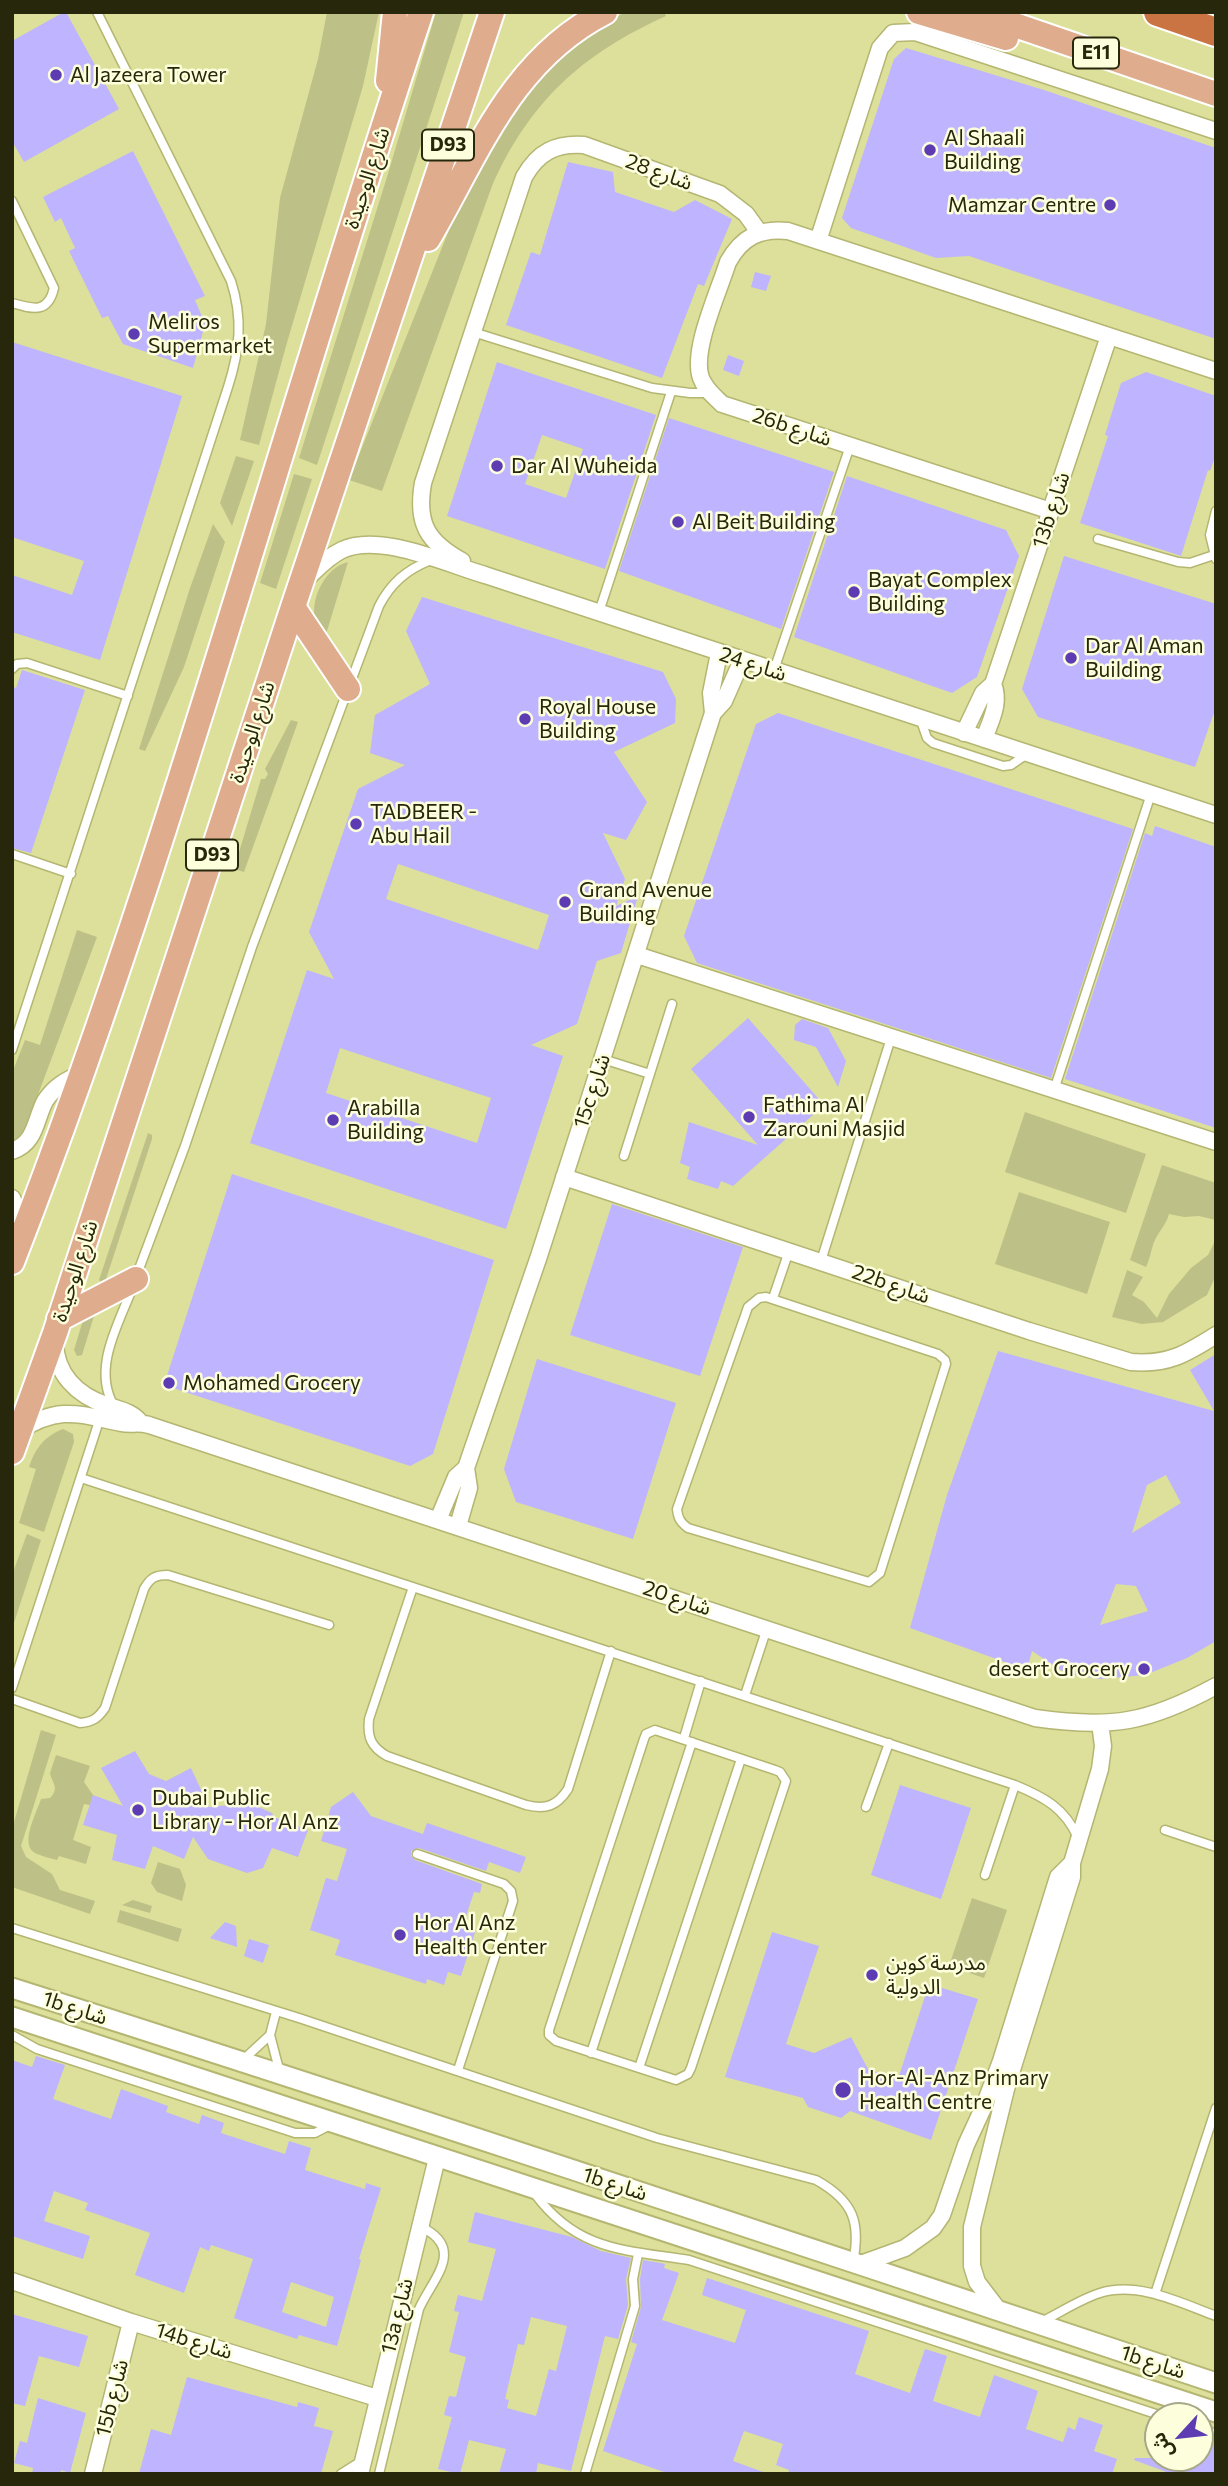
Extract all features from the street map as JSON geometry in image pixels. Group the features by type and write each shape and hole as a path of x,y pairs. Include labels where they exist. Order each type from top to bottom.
{"highway":[{"path":"1158,12 1216,32"}],"main road":[{"path":"382,132 395,12"},
{"name":"شارع الوحيدة","path":"12,1262 144,894 421,12"},
{"name":"شارع الوحيدة","path":"16,1441 57,1326 296,596 492,12"},
{"path":"404,278 505,100 530,69 559,42 605,12"},
{"path":"919,12 1007,38 1087,50"},
{"name":"E11","path":"977,12 1216,94"},
{"path":"296,596 348,689"},
{"path":"57,1326 136,1279"}],"street":[{"path":"818,241 880,48 893,33 915,32 1216,131"},
{"name":"شارع 28","path":"485,575 443,551 430,537 420,512 423,483 524,177 531,164 555,147 584,145 720,194 746,214 759,232"},
{"path":"710,393 702,379 698,363 700,347 728,262 735,249 746,239 759,232 774,229 788,231 1216,371"},
{"name":"13b شارع","path":"964,733 983,693 993,684 1108,336"},
{"name":"26b شارع","path":"710,393 722,404 737,410 1051,511"},
{"name":"شارع 24","path":"296,596 328,559 342,550 359,544 377,544 485,575 1216,815"},
{"name":"15c شارع","path":"458,1526 469,1489 466,1468 603,1059 713,713 711,693 719,653"},
{"name":"15c شارع","path":"713,713 724,701 742,660"},
{"name":"13b شارع","path":"984,739 996,705 993,684"},
{"path":"637,955 1216,1142"},
{"path":"12,1151 19,1149 32,1137 45,1102 54,1089 81,1074"},
{"name":"22b شارع","path":"564,1177 1029,1331 1131,1362 1174,1359 1187,1354 1216,1335"},
{"path":"12,1198 25,1229"},
{"name":"شارع 20","path":"57,1326 55,1349 58,1364 76,1390 89,1399 132,1414 140,1422 1035,1718 1100,1723 1123,1721 1168,1710 1216,1686"},
{"name":"شارع 20","path":"16,1441 35,1421 53,1414 71,1412 129,1424 140,1422"},
{"name":"15c شارع","path":"438,1520 456,1477 466,1468"},
{"path":"1000,2312 977,2282 972,2266 972,2227 1006,2089 1072,1877 1072,1863 1103,1758 1100,1723"},
{"path":"855,2264 913,2244 933,2228 942,2215 965,2145 993,2084 1058,1877 1072,1863"},
{"name":"1b شارع","path":"12,1988 242,2061 1216,2383"},
{"name":"1b شارع","path":"12,2017 1216,2412"},
{"name":"13a شارع","path":"361,2467 437,2158"},
{"name":"14b شارع","path":"12,2281 131,2322 377,2398"},
{"name":"15b شارع","path":"93,2474 131,2322"}],"lane":[{"path":"12,1050 234,368 240,333 236,297 231,281 97,12"},
{"path":"12,201 54,288 51,299 43,307 32,309 12,303"},
{"path":"472,332 671,392 710,393"},
{"path":"598,612 671,392"},
{"path":"774,670 850,446"},
{"path":"1098,539 1190,563 1215,557 1210,535 1216,511"},
{"path":"116,1409 106,1388 105,1365 185,1146 252,947 348,689 379,606 388,590 400,576 433,559"},
{"path":"12,669 17,664 27,663 128,696"},
{"path":"920,718 927,738 933,743 1003,766 1011,765 1028,754"},
{"path":"1054,1090 1151,794"},
{"path":"12,854 71,874"},
{"path":"624,1156 672,1004"},
{"path":"821,1261 891,1038"},
{"path":"603,1059 650,1074"},
{"path":"774,1298 789,1251"},
{"path":"759,1298 774,1298 938,1354 945,1360 946,1364 880,1573 869,1582 688,1528 677,1517 677,1509 748,1307 759,1298"},
{"path":"12,1688 100,1418"},
{"path":"81,1478 1015,1785 1056,1806 1072,1824 1079,1841"},
{"path":"12,1699 80,1723 90,1722 99,1716 144,1589 149,1580 158,1575 167,1575 330,1625"},
{"path":"413,1587 369,1719 370,1741 377,1750 387,1756 526,1805 539,1808 562,1800 568,1789 611,1651"},
{"path":"745,1695 767,1628"},
{"path":"592,2053 688,1740 701,1681"},
{"path":"655,1730 741,1759 780,1772 786,1786 688,2074 676,2080 556,2041 549,2035 549,2030 646,1734 655,1730"},
{"path":"866,1807 889,1743"},
{"path":"639,2068 741,1759"},
{"path":"985,1875 1015,1785"},
{"path":"1165,1830 1216,1847"},
{"path":"417,1854 504,1884 513,1900 458,2070"},
{"path":"12,1928 458,2070 657,2138 816,2180 836,2193 851,2212 857,2228 855,2264"},
{"path":"242,2061 270,2035 276,2012"},
{"path":"12,2035 37,2049 295,2133 315,2133 334,2123"},
{"path":"270,2035 280,2074"},
{"path":"1155,2294 1216,2108"},
{"path":"529,2186 565,2227 597,2243 638,2254 689,2260 1144,2410"},
{"path":"379,2474 419,2309 443,2265 441,2246 436,2237 419,2226"},
{"path":"585,2474 635,2306 633,2279 638,2254"},
{"path":"1038,2324 1098,2293 1113,2290 1155,2294 1216,2316"},
{"path":"341,2474 361,2467"}],"green space":[{"path":"327,12 379,12 363,86 259,445 240,440 266,324 280,198 318,59"},
{"path":"436,12 464,12 317,465 299,458"},
{"path":"626,12 664,12 666,16 636,31 584,64 562,83 523,129 492,186 382,491 349,480 479,159 547,66 612,19"},
{"path":"236,456 254,461 232,526 220,503"},
{"path":"294,474 312,479 276,589 260,583"},
{"path":"213,524 225,542 184,667 145,751 139,749"},
{"path":"348,562 324,641 315,620 317,593 333,570"},
{"path":"291,720 298,722 244,872 234,869 261,779 265,779 268,774 265,769"},
{"path":"77,930 97,937 24,1132 12,1145 12,1073 25,1040 40,1045"},
{"path":"1025,1112 1146,1154 1126,1213 1005,1172"},
{"path":"148,1133 152,1135 152,1139 105,1282 102,1283 99,1280"},
{"path":"1162,1165 1216,1183 1216,1220 1169,1214 1154,1243 1146,1267 1130,1260"},
{"path":"1019,1192 1110,1222 1087,1294 995,1264"},
{"path":"1216,1239 1216,1275 1207,1295 1163,1322 1142,1324 1112,1317 1127,1270 1143,1277 1132,1295 1144,1302 1157,1318 1169,1294 1191,1268 1208,1255"},
{"path":"94,1316 82,1355 77,1356 74,1350 83,1320"},
{"path":"63,1429 73,1434 74,1442 44,1532 19,1523 36,1469 29,1467 42,1443"},
{"path":"27,1534 41,1540 12,1629 12,1575"},
{"path":"41,1730 56,1735 21,1846 26,1857 52,1874 60,1890 95,1901 90,1914 12,1887 12,1829"},
{"path":"56,1755 90,1766 84,1782 93,1795 90,1805 84,1804 73,1840 91,1847 86,1864 59,1856 57,1860 30,1849 30,1828 41,1799 50,1798 54,1791 50,1773"},
{"path":"158,1862 180,1869 186,1885 182,1901 157,1892 151,1883"},
{"path":"972,1898 1007,1910 984,1978 949,1966"},
{"path":"133,1900 152,1906 150,1913 122,1905"},
{"path":"120,1910 182,1929 178,1942 117,1922"}],"building":[{"name":"Al Jazeera Tower","path":"64,12 119,109 24,162 12,141 12,41"},
{"path":"906,48 1044,90 1216,148 1216,339 969,256 936,258 851,228 842,218 894,59"},
{"path":"133,151 205,296 195,300 205,324 193,368 123,344 108,316 102,318 69,251 75,248 61,218 55,222 43,197"},
{"path":"568,162 613,172 615,192 674,212 695,200 732,219 704,286 698,284 662,378 506,325 531,252 540,255"},
{"path":"755,272 771,276 766,291 751,287"},
{"path":"12,342 182,396 100,660 12,632 12,575 72,595 84,561 12,537"},
{"path":"728,355 744,361 739,376 723,370"},
{"name":"Dar Al Wuheida","path":"497,362 656,415 605,569 447,516","holes":["542,435 583,449 566,498 525,484"]},
{"path":"1146,372 1216,396 1216,454 1210,471 1208,470 1181,556 1080,523 1108,436 1105,435 1121,383"},
{"name":"Al Beit Building","path":"669,418 834,472 781,629 619,571"},
{"name":"Bayat Complex Building","path":"847,476 1006,530 1019,556 977,677 952,693 794,637"},
{"name":"Dar Al Aman Building","path":"1064,556 1216,604 1216,707 1195,767 1038,717 1022,689"},
{"path":"422,597 663,672 676,699 675,723 614,752 647,802 626,840 603,833 625,879 616,906 638,896 621,953 597,961 577,1024 531,1045 563,1056 506,1229 250,1143 307,970 334,979 309,932 358,789 405,765 370,753 375,715 430,684 406,631","holes":["398,864 549,915 538,950 386,899","340,1048 491,1098 477,1143 326,1093"]},
{"path":"22,670 85,690 31,853 12,848 12,687 16,688"},
{"path":"778,713 1133,829 1051,1078 697,963 684,936 756,724"},
{"path":"1155,826 1216,847 1216,1128 1065,1079 1145,833 1152,836"},
{"path":"748,1018 824,1105 733,1186 721,1181 718,1189 687,1179 690,1167 680,1163 689,1122 758,1145 691,1069"},
{"path":"802,1019 828,1028 846,1061 838,1087 816,1047 794,1040 795,1025"},
{"path":"232,1174 494,1260 433,1454 410,1466 164,1385"},
{"path":"612,1204 743,1247 700,1376 570,1335"},
{"path":"998,1351 1214,1411 1190,1370 1216,1354 1216,1641 1187,1658 1145,1675 1100,1679 1067,1674 1032,1651 1027,1670 910,1628 947,1495","holes":["1166,1475 1181,1503 1132,1533 1147,1485","1116,1584 1136,1586 1148,1611 1100,1625"]},
{"path":"537,1359 676,1403 633,1539 516,1502 504,1469"},
{"name":"Dubai Public Library - Hor Al Anz","path":"135,1751 149,1774 166,1781 191,1768 209,1807 250,1803 272,1813 274,1817 308,1830 298,1857 272,1848 263,1868 247,1873 208,1859 193,1837 184,1859 153,1846 145,1869 112,1860 117,1835 83,1825 93,1795 123,1806 101,1768"},
{"path":"900,1785 971,1808 941,1899 871,1875"},
{"path":"353,1792 371,1816 423,1834 427,1823 526,1857 520,1873 489,1862 486,1871 419,1848 411,1851 415,1860 482,1884 480,1893 474,1892 463,1925 476,1929 461,1976 448,1972 444,1985 427,1979 426,1984 335,1955 340,1940 310,1930 326,1878 337,1881 347,1849 321,1841 331,1807"},
{"path":"225,1922 236,1926 237,1947 210,1938"},
{"path":"772,1932 819,1946 786,2044 814,2053 851,2037 868,2069 898,2079 929,1984 978,1999 931,2140 850,2111 841,2118 808,2107 803,2098 725,2077"},
{"path":"249,1939 269,1945 263,1963 244,1956"},
{"path":"36,2056 65,2065 53,2099 111,2119 121,2089 168,2106 166,2112 199,2124 202,2115 224,2123 221,2133 285,2154 289,2141 311,2148 305,2170 365,2189 366,2183 381,2188 359,2259 361,2260 337,2346 299,2335 297,2339 234,2318 253,2259 211,2245 209,2251 200,2247 184,2293 135,2275 150,2233 85,2210 88,2203 54,2191 44,2221 90,2236 83,2259 12,2236 12,2060 32,2067","holes":["291,2282 334,2297 326,2327 282,2312"]},
{"path":"475,2212 572,2237 601,2251 631,2258 626,2279 628,2305 618,2339 605,2336 571,2471 538,2463 536,2474 499,2474 506,2449 469,2440 460,2474 438,2469 452,2417 444,2415 449,2396 456,2397 466,2357 449,2352 459,2312 454,2311 458,2295 482,2301 496,2249 468,2242","holes":["531,2317 567,2326 556,2371 549,2369 536,2416 507,2408 509,2400 505,2399 518,2344 524,2345"]},
{"path":"643,2260 665,2264 664,2268 679,2273 662,2320 735,2343 746,2310 702,2295 707,2278 869,2331 855,2374 910,2393 925,2349 947,2356 933,2401 980,2417 994,2375 1038,2391 1026,2429 1063,2442 1068,2427 1075,2430 1079,2417 1103,2425 1094,2451 1117,2459 1112,2474 788,2474 789,2470 776,2465 783,2444 744,2431 733,2461 763,2472 762,2474 670,2474 603,2451 637,2344 631,2342 641,2307 640,2279"},
{"path":"12,2314 88,2336 79,2367 39,2356 25,2406 12,2403"},
{"path":"187,2377 297,2407 298,2402 319,2408 314,2426 333,2431 321,2474 139,2474 151,2429 171,2435"},
{"path":"38,2398 86,2413 70,2473 61,2470 60,2474 32,2474 33,2468 14,2463 20,2441 27,2443"},
{"path":"1216,2442 1216,2474 1167,2472 1214,2472"},
{"path":"1144,2458 1144,2464 1134,2460"}],"place":[{"name":"Al Jazeera Tower","path":"56,75"},
{"name":"Al Shaali Building","path":"930,150"},
{"name":"Mamzar Centre","path":"1110,205"},
{"name":"Meliros Supermarket","path":"134,334"},
{"name":"Dar Al Wuheida","path":"497,466"},
{"name":"Al Beit Building","path":"678,522"},
{"name":"Bayat Complex Building","path":"854,592"},
{"name":"Dar Al Aman Building","path":"1071,658"},
{"name":"Royal House Building","path":"525,719"},
{"name":"TADBEER - Abu Hail","path":"356,824"},
{"name":"Grand Avenue Building","path":"565,902"},
{"name":"Fathima Al Zarouni Masjid","path":"749,1117"},
{"name":"Arabilla Building","path":"333,1120"},
{"name":"Mohamed Grocery","path":"169,1383"},
{"name":"desert Grocery","path":"1144,1669"},
{"name":"Dubai Public Library - Hor Al Anz","path":"138,1810"},
{"name":"Hor Al Anz Health Center","path":"400,1935"},
{"name":"مدرسة كوين الدولية","path":"872,1975"},
{"name":"Hor-Al-Anz Primary Health Centre","path":"843,2090"}]}
